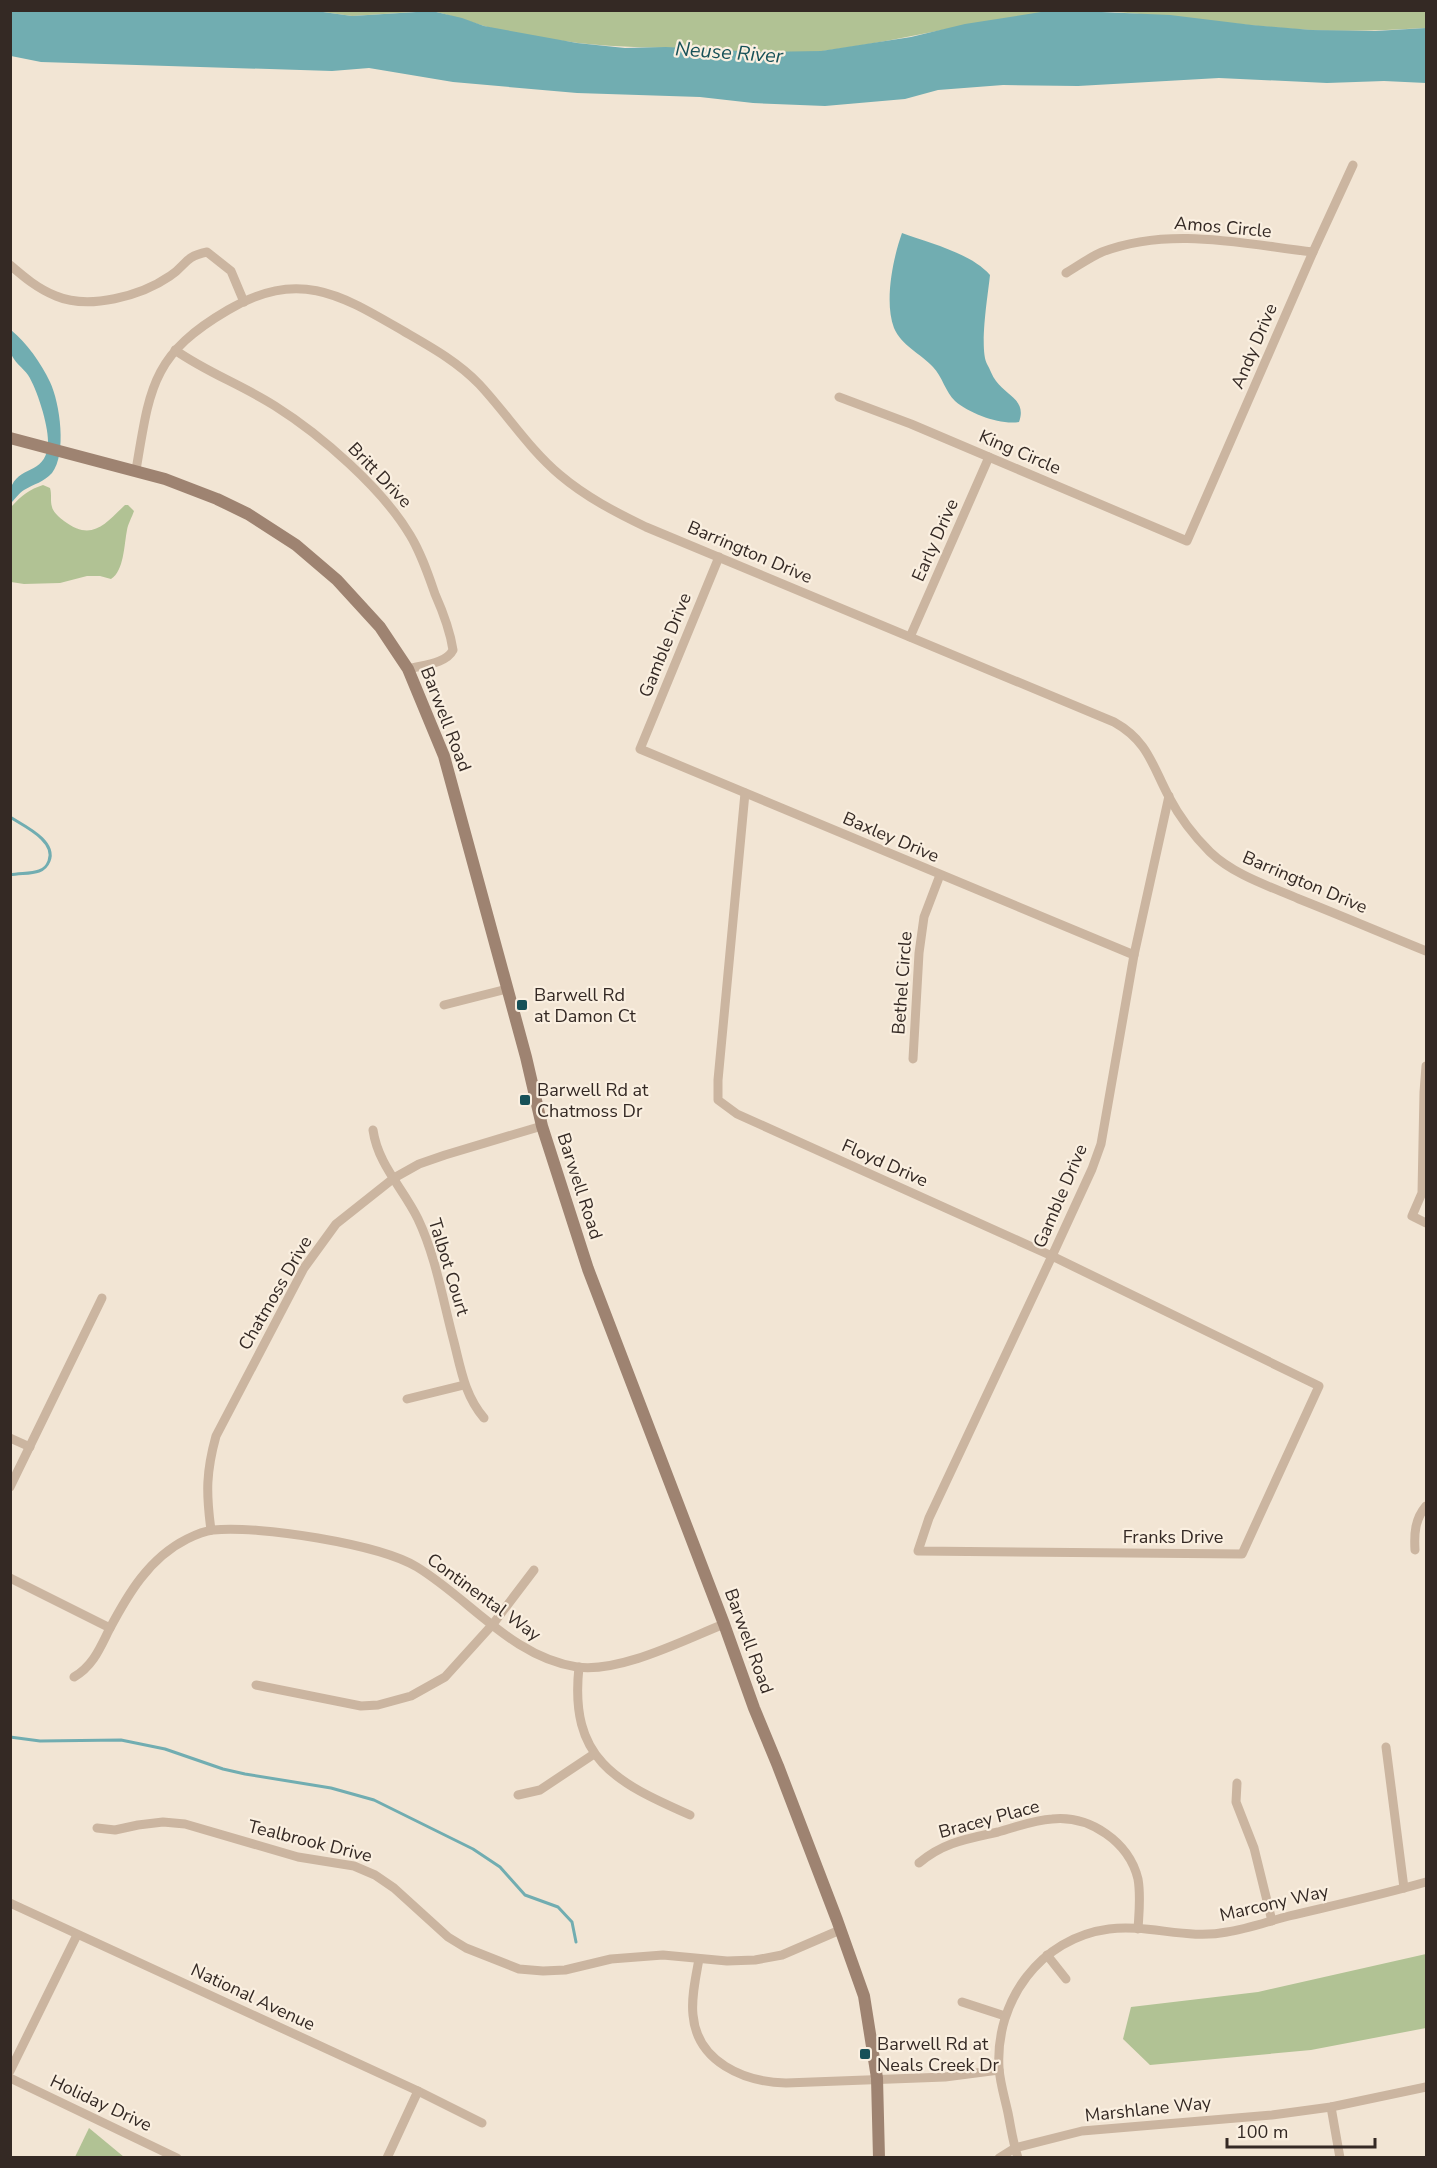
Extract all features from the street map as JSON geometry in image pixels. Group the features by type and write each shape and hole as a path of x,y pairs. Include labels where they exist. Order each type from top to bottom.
{"street":[{"name":"Andy Drive","path":"1187,540 1353,165"},
{"name":"Amos Circle","path":"1066,273 1101,253 1138,242 1176,237 1313,252"},
{"path":"10,265 30,281 56,296 85,302 136,294 170,276 192,255 207,252 231,271 244,302"},
{"name":"Barrington Drive","path":"136,470 151,392 157,376 175,350 205,324 244,302 276,291 299,288 325,292 359,305 429,345 464,370 478,383 544,460 578,489 622,515 1102,716 1125,728 1135,736 1148,753 1181,819 1216,857 1231,868 1426,951"},
{"name":"Britt Drive","path":"175,350 193,363 254,393 294,419 342,459 398,516 418,548 447,623 453,650 448,657 440,661 408,669"},
{"name":"King Circle","path":"839,397 911,424 1187,540"},
{"name":"Barwell Road","path":"12,439 136,470 217,499 248,513 296,545 355,598 380,627 408,669 444,756 542,1126 588,1269 864,1996 878,2078 879,2157"},
{"name":"Early Drive","path":"910,637 989,457"},
{"name":"Gamble Drive","path":"641,745 719,557"},
{"name":"Baxley Drive","path":"641,745 640,748 745,793 1134,955"},
{"name":"Floyd Drive","path":"745,793 718,1100 737,1114 1052,1256 1318,1386"},
{"name":"Gamble Drive","path":"918,1551 929,1518 1052,1256 1101,1144 1134,955 1169,796"},
{"name":"Bethel Circle","path":"913,1059 919,953 924,917 940,875"},
{"path":"444,1005 507,988"},
{"path":"1426,1066 1424,1194 1412,1216 1426,1223"},
{"name":"Chatmoss Drive","path":"211,1530 206,1487 216,1436 304,1268 336,1224 394,1178 419,1164 542,1126"},
{"name":"Talbot Court","path":"373,1130 375,1147 418,1219 433,1261 464,1385 473,1406 484,1418"},
{"path":"10,1487 102,1298"},
{"path":"407,1400 464,1385"},
{"name":"Franks Drive","path":"918,1551 1242,1554 1318,1386"},
{"path":"10,1437 30,1447"},
{"path":"1415,1550 1414,1530 1426,1506"},
{"name":"Continental Way","path":"74,1677 82,1672 94,1658 129,1594 155,1561 188,1538 211,1530 264,1530 352,1546 387,1555 415,1566 532,1653 579,1667 624,1663 724,1624"},
{"path":"256,1685 361,1706 396,1701 411,1696 445,1677 493,1624 534,1570"},
{"path":"10,1578 110,1628"},
{"path":"579,1667 580,1722 594,1754 620,1779 690,1815"},
{"path":"1386,1747 1404,1888"},
{"path":"518,1795 540,1790 594,1754"},
{"path":"1237,1783 1236,1802 1254,1848 1272,1921"},
{"name":"Bracey Place","path":"919,1863 933,1851 949,1844 1050,1819 1077,1821 1101,1830 1114,1839 1130,1859 1138,1881 1140,1895 1138,1929"},
{"name":"Tealbrook Drive","path":"97,1828 115,1830 138,1824 164,1822 185,1824 298,1857 354,1866 375,1875 394,1888 432,1925 448,1937 519,1969 564,1970 611,1959 663,1955 699,1959 755,1960 782,1955 840,1930"},
{"name":"Marcony Way","path":"1017,2153 999,2070 1000,2044 1005,2016 1020,1984 1047,1955 1070,1940 1089,1933 1110,1929 1138,1929 1184,1934 1217,1933 1426,1882"},
{"name":"National Avenue","path":"10,1903 418,2091 482,2123"},
{"path":"10,2071 77,1935"},
{"path":"1047,1955 1066,1979"},
{"path":"699,1959 692,2011 694,2026 707,2050 717,2060 747,2078 765,2082 945,2077 999,2070"},
{"path":"962,2002 1005,2016"},
{"name":"Holiday Drive","path":"10,2078 177,2157"},
{"name":"Marshlane Way","path":"999,2157 1082,2131 1272,2115 1331,2107 1426,2086"},
{"path":"387,2157 418,2091"},
{"path":"1331,2107 1340,2157"}],"green space":[{"path":"316,11 430,11 352,16"},
{"path":"432,11 1079,11 982,22 855,47 777,53 578,43 506,31"},
{"path":"1100,11 1426,11 1426,28 1311,30"},
{"path":"43,485 50,488 51,505 55,513 64,521 83,530 98,528 125,505 134,511 119,570 111,579 87,576 60,583 11,582 12,506 26,493"},
{"path":"1426,1954 1426,2028 1311,2050 1150,2065 1123,2039 1131,2007 1258,1992"},
{"path":"89,2128 124,2157 75,2157"}],"water":[{"name":"Neuse River","path":"11,11 316,11 352,16 432,11 484,26 577,43 625,48 666,47 759,52 821,51 911,37 965,24 1041,12 1079,11 1170,15 1312,30 1375,31 1426,28 1426,83 1384,81 1327,83 1219,78 1078,86 1003,85 938,90 905,99 825,106 753,103 700,97 577,93 453,82 369,68 332,71 41,62 11,56"},
{"path":"902,233 961,255 982,267 990,275 984,334 985,356 995,379 1018,403 1021,415 1019,422 994,420 961,406 952,398 933,367 897,334 891,317 890,293 893,267"},
{"path":"11,330 33,354 50,382 57,402 61,441 57,464 52,473 22,491 11,503 10,491 16,479 44,459 47,452 48,434 35,389 28,375 10,351"}],"waterway":[{"path":"10,817 38,835 48,847 50,854 48,863 43,869 32,873 10,875"},
{"path":"10,1737 40,1741 121,1740 165,1749 223,1769 331,1788 374,1800 473,1849 500,1867 525,1895 558,1907 572,1922 576,1942"}],"place":[{"name":"Barwell Rd at Damon Ct","path":"522,1005"},
{"name":"Barwell Rd at Chatmoss Dr","path":"525,1100"},
{"name":"Barwell Rd at Neals Creek Dr","path":"865,2054"}]}
